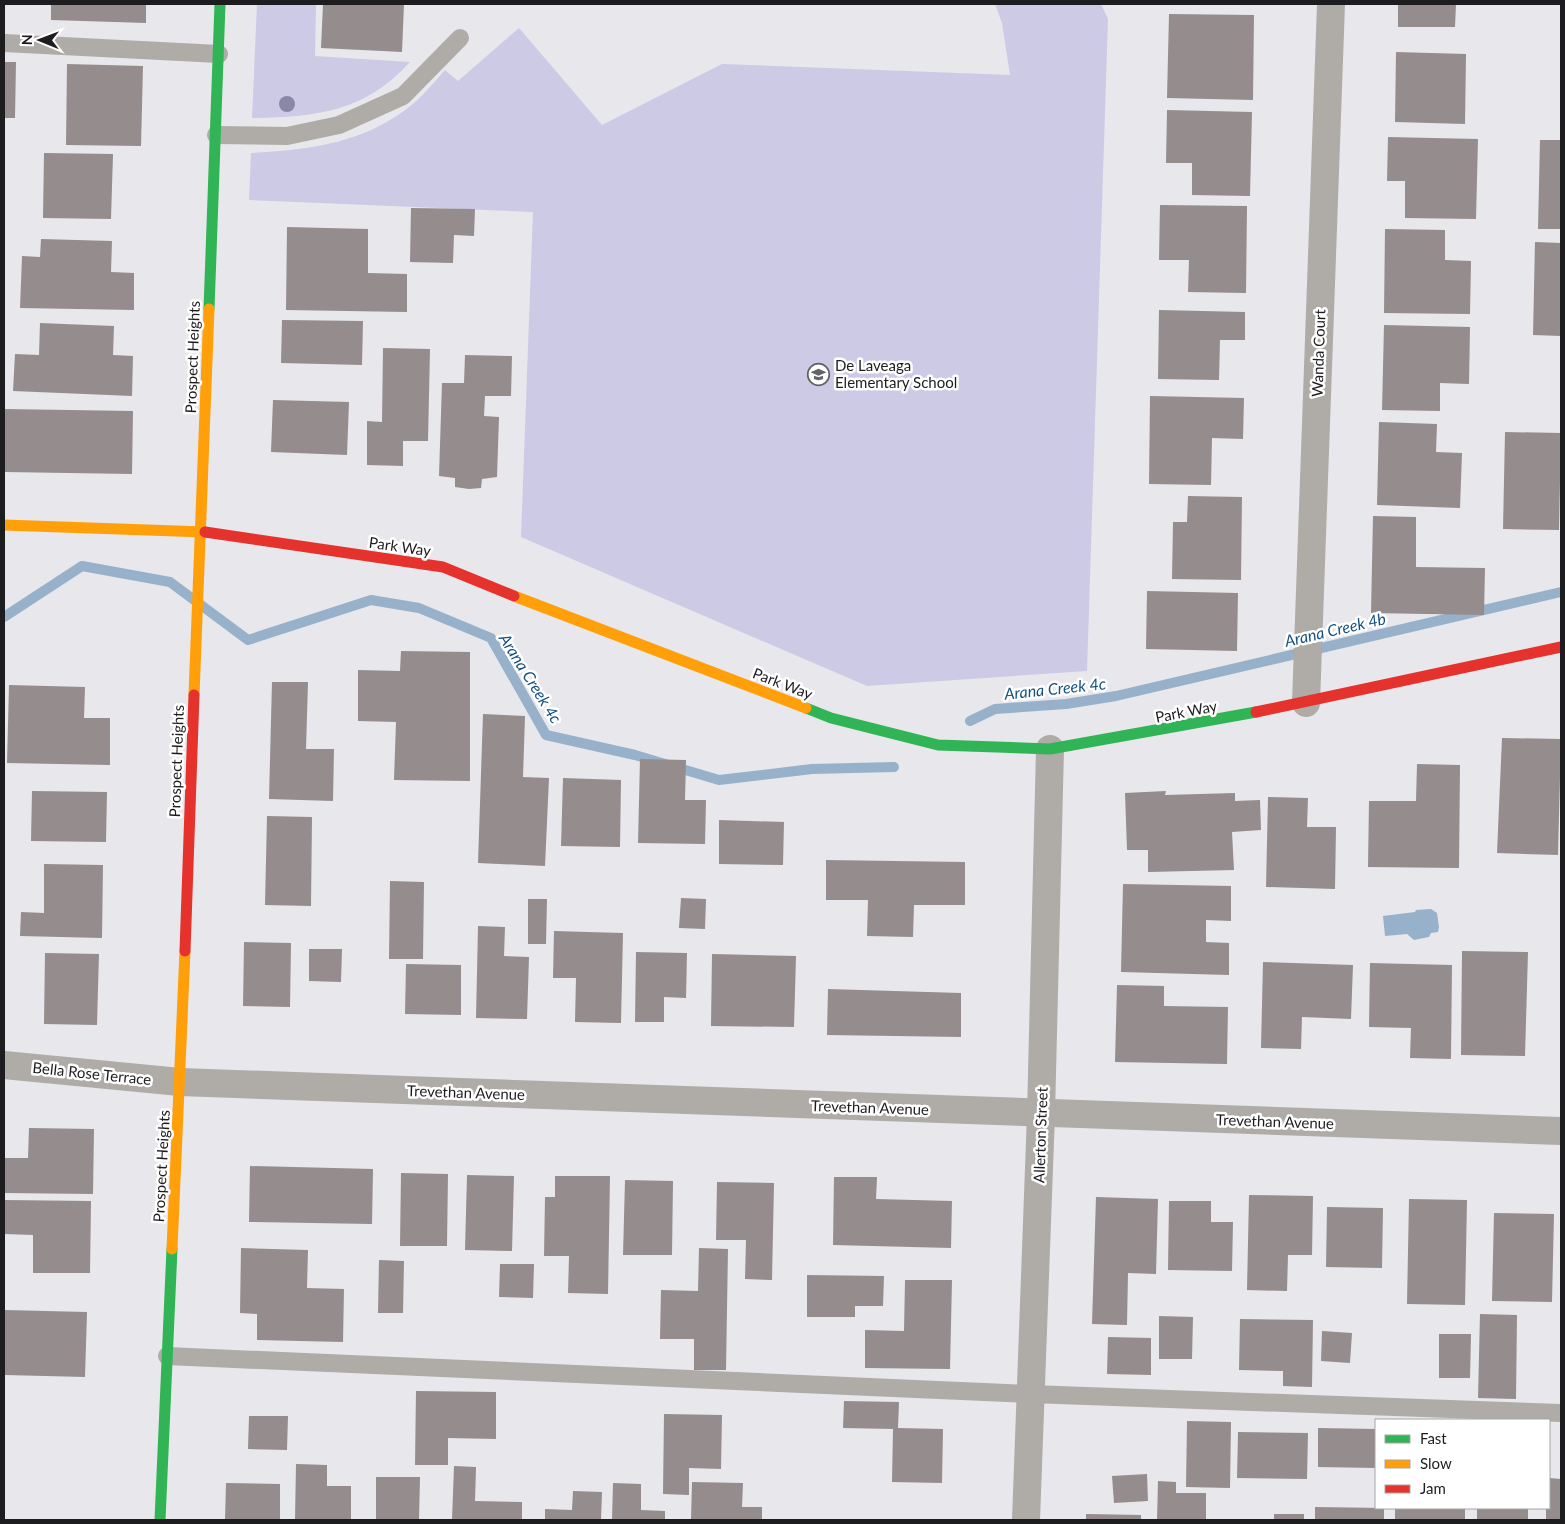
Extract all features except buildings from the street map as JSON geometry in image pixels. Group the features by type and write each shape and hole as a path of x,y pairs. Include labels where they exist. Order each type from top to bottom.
{"street":[{"name":"Prospect Heights","path":"160,1520 180,1082 220,4"},
{"name":"Wanda Court","path":"1306,703 1331,4"},
{"name":"Park Way","path":"4,525 200,531 443,567 566,617 831,718 938,745 1050,749 1142,734 1306,703 1561,647"},
{"name":"Allerton Street","path":"1026,1520 1041,1114 1050,749"},
{"name":"Bella Rose Terrace","path":"4,1065 180,1082"},
{"name":"Trevethan Avenue","path":"180,1082 1561,1131"}],"lane":[{"path":"216,134 287,136 339,126 403,96 460,38"},
{"path":"4,43 219,54"},
{"path":"167,1356 1030,1394 1561,1413"}],"shaded area":[{"path":"257,4 316,4 315,56 410,62 393,79 375,92 338,108 297,116 252,118"},
{"name":"De Laveaga Elementary School","path":"995,4 1101,4 1108,19 1087,671 867,686 521,537 533,212 249,200 251,153 308,148 327,144 363,133 381,125 411,106 445,70 458,81 519,28 602,125 722,64 1010,75 1002,23"}],"water":[{"path":"1431,909 1437,913 1438,932 1431,933 1429,937 1414,940 1407,934 1385,936 1383,916"}],"waterway":[{"name":"Arana Creek 4c","path":"4,617 82,566 170,582 248,640 371,600 419,608 491,638 546,735 635,755 719,780 812,769 894,767"},
{"name":"Arana Creek 4b","path":"970,721 995,709 1066,704 1116,696 1561,592"}],"traffic: fast":[{"path":"209,309 220,4"},
{"path":"806,708 831,718 938,745 1050,749 1256,712"},
{"path":"160,1520 172,1249"}],"traffic: slow":[{"path":"194,695 209,309"},
{"path":"4,525 205,532"},
{"path":"514,596 806,708"},
{"path":"172,1249 185,951"}],"traffic: jam":[{"path":"205,532 443,567 514,596"},
{"path":"1256,712 1561,647"},
{"path":"185,951 194,695"}],"place":[{"name":"De Laveaga Elementary School","path":"819,374"}]}
